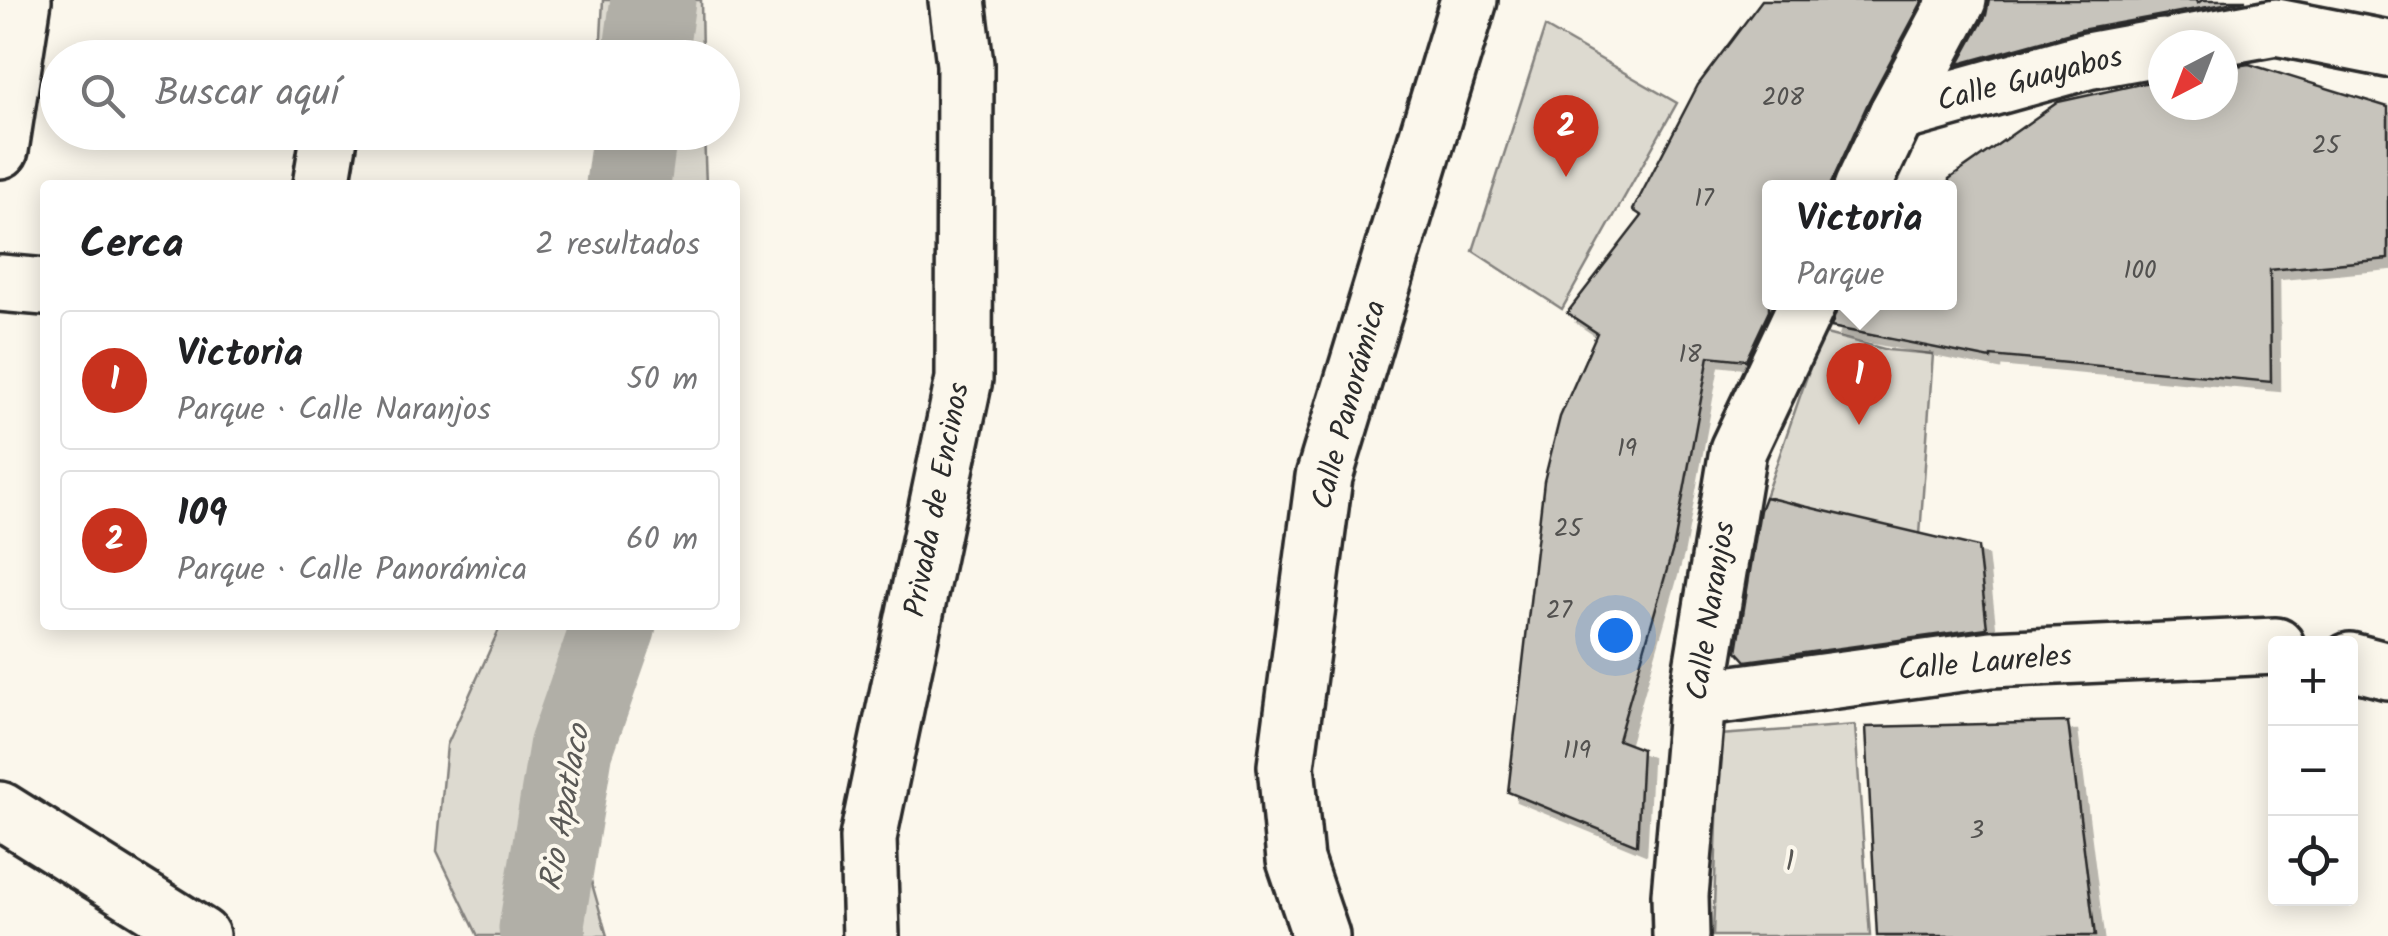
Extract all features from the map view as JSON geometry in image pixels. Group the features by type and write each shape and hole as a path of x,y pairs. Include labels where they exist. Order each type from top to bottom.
{"street":[{"path":"0,150 23,0"},
{"name":"Privada de Encinos","path":"871,936 868,838 964,379 965,64 957,0"},
{"name":"Calle Panorámica","path":"1320,936 1294,860 1286,766 1324,477 1469,0"},
{"path":"1866,180 1958,0"},
{"path":"2238,34 2276,27 2388,49"},
{"name":"Calle Guayabos","path":"1897,114 2087,62 2148,51"},
{"path":"323,180 327,150"},
{"path":"0,283 40,287"},
{"name":"Calle Naranjos","path":"1681,936 1680,895 1696,699 1738,450 1804,310"},
{"name":"Calle Laureles","path":"1696,699 1992,658 2268,646"},
{"path":"2358,662 2388,671"},
{"path":"0,810 201,936"}],"green space":[{"path":"603,0 701,0 702,40 601,40"},
{"path":"1545,27 1677,103 1562,309 1473,251"},
{"path":"596,150 705,150 706,180 590,180"},
{"path":"1822,333 1888,350 1933,354 1920,535 1765,497"},
{"path":"499,630 625,630 620,682 586,863 607,936 478,936 437,851 447,745"},
{"name":"1","path":"1855,725 1870,936 1713,936 1720,735"}],"building":[{"path":"1762,0 1923,0 1833,180 1762,180 1762,310 1769,311 1746,360 1709,356 1674,545 1618,740 1642,749 1637,845 1508,792 1544,481 1560,417 1597,333 1567,313 1642,216 1633,210 1698,85"},
{"path":"1989,0 2246,0 2081,30 1959,64 1986,15"},
{"path":"2249,64 2388,107 2388,259 2270,270 2271,382 1991,359 1831,327 1836,310 1957,310 1957,180 1949,179 2058,102 2148,82 2148,120 2238,120 2238,66"},
{"path":"1765,497 1978,547 1987,628 1746,661 1737,651"},
{"path":"2068,722 2095,936 1877,936 1866,727"}],"waterway":[{"name":"Rio Apatlaco","path":"647,40 653,0"},
{"name":"Rio Apatlaco","path":"629,180 633,150"},
{"name":"Rio Apatlaco","path":"544,936 541,929 571,748 612,630"}],"place":[{"name":"109","path":"1566,177"},
{"name":"Victoria","path":"1859,425"}]}
